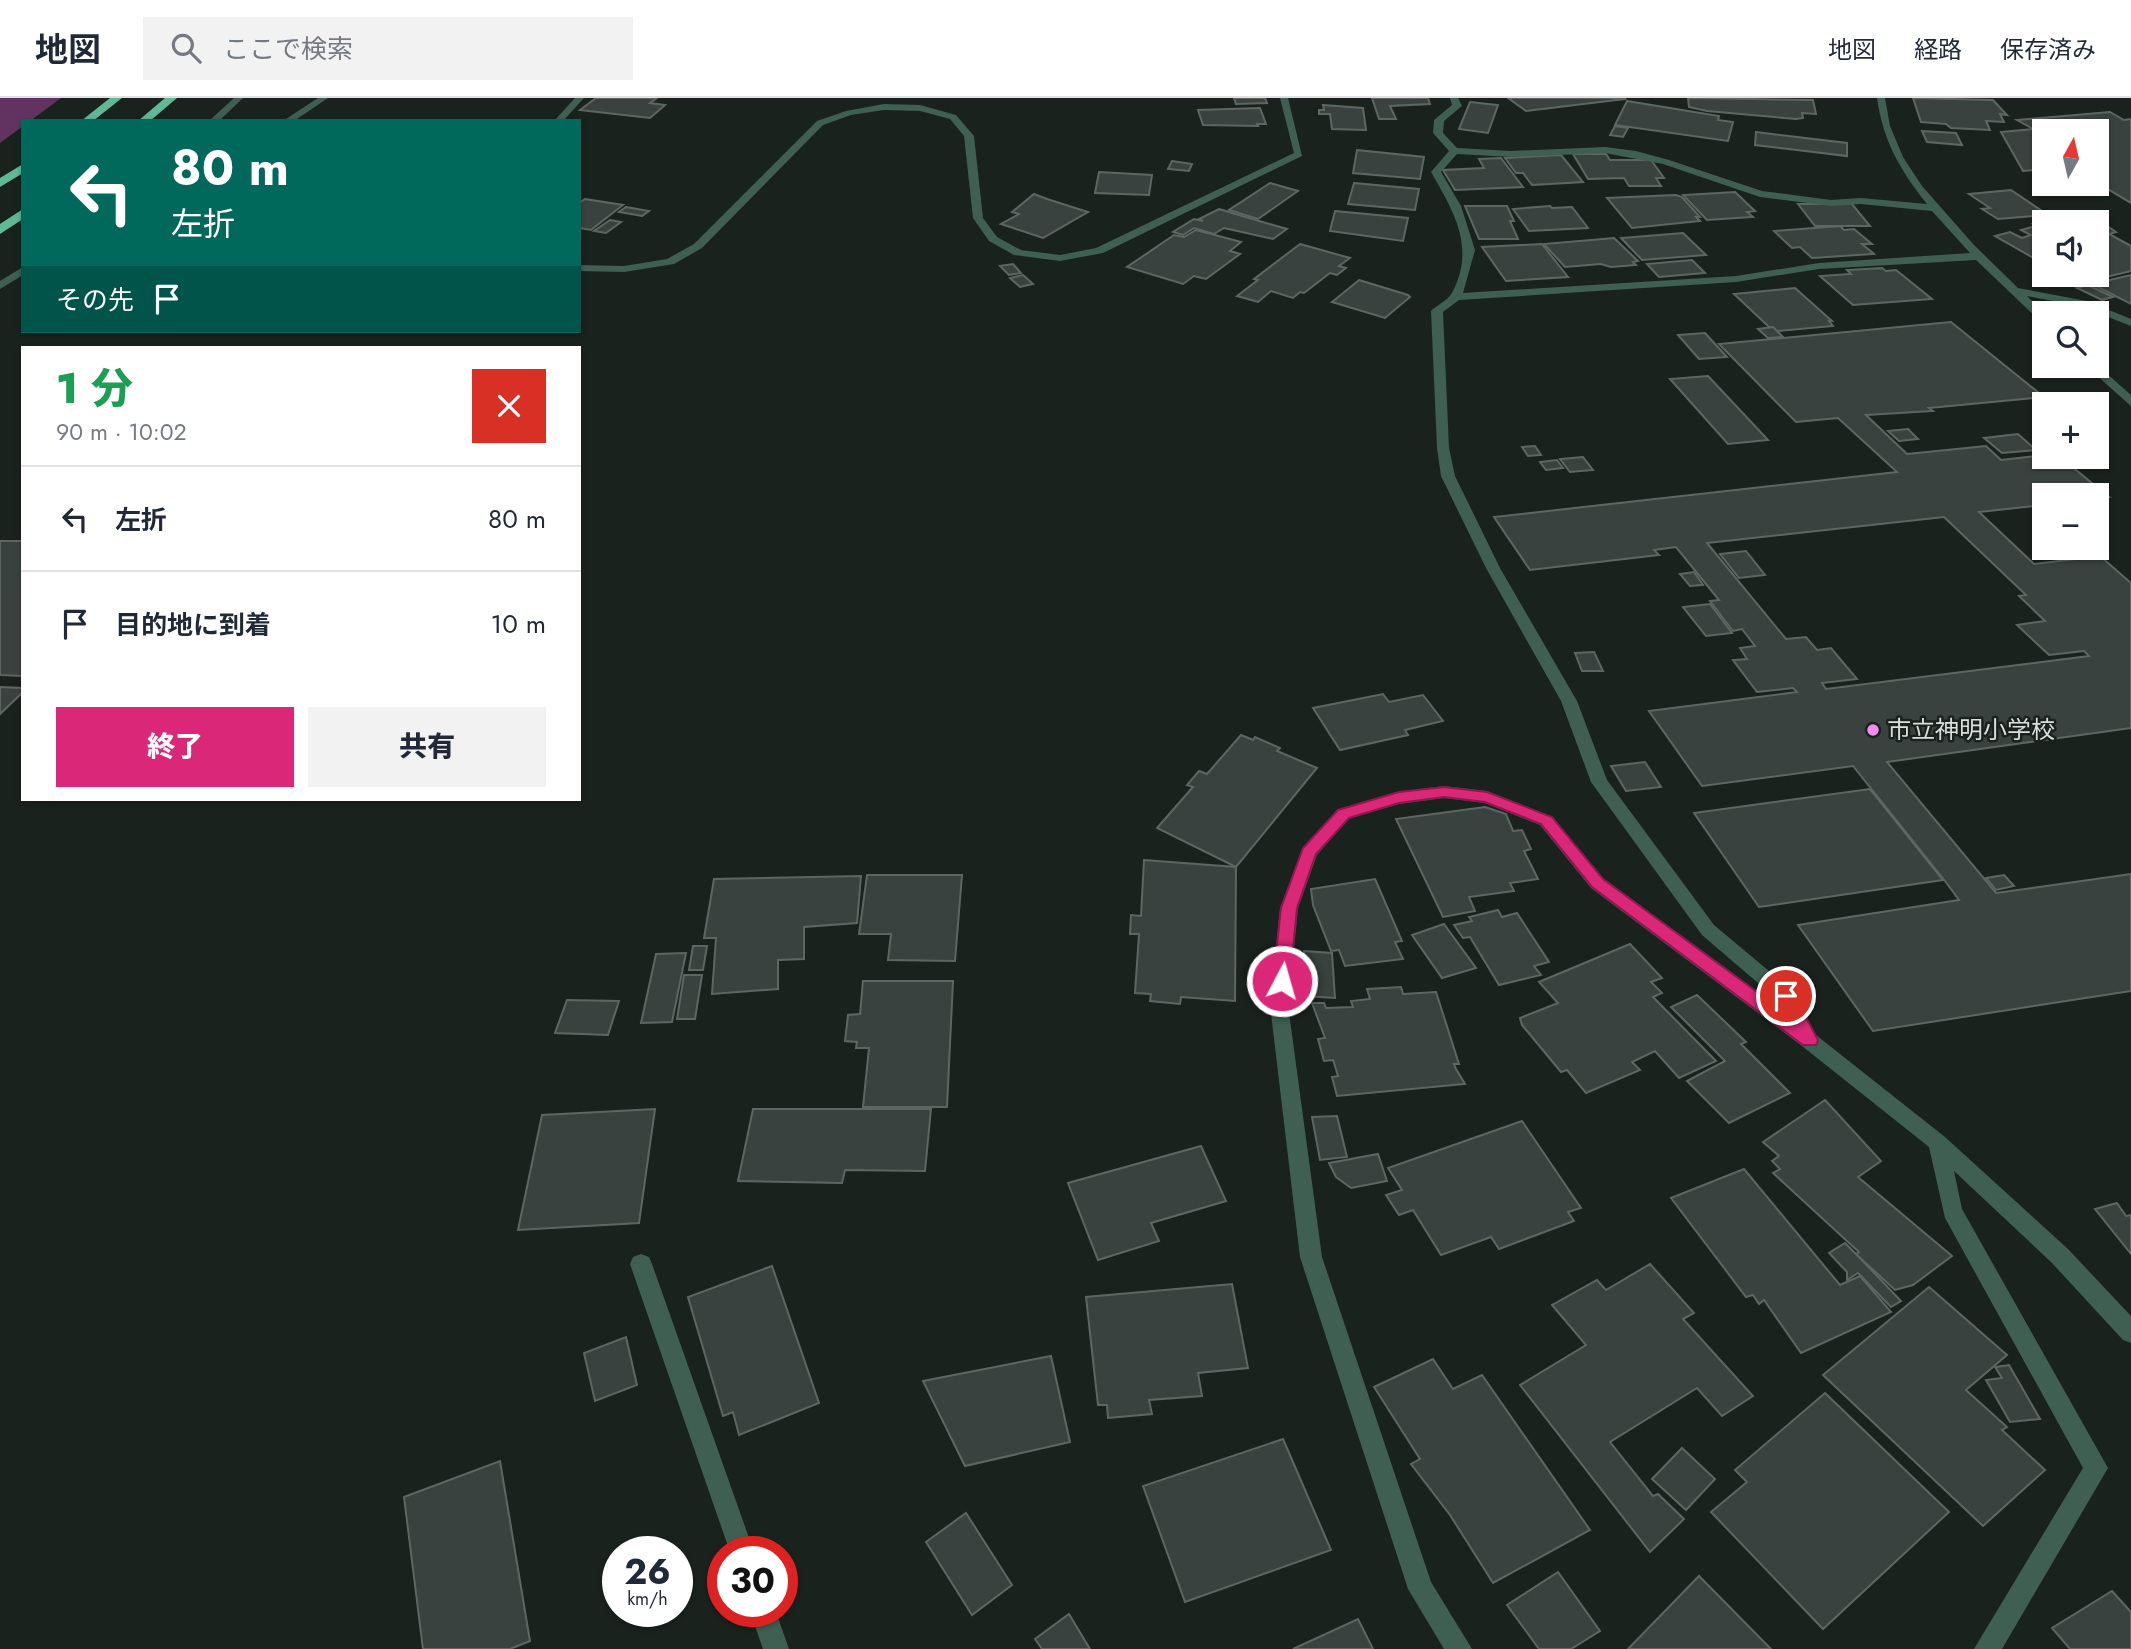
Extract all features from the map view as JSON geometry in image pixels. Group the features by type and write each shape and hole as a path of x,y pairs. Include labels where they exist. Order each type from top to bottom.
{"highway":[{"path":"89,119 117,98"},
{"path":"146,119 172,98"},
{"path":"0,183 21,168"},
{"path":"0,230 21,214"}],"street":[{"path":"214,119 239,98"},
{"path":"290,119 324,98"},
{"path":"560,119 580,98"},
{"path":"581,268 624,270 670,262 698,246 820,123 849,113 884,107 920,108 953,117 969,136 978,218 993,239 1018,253 1060,258 1099,251 1299,155 1284,98"},
{"path":"1454,98 1457,106 1439,120 1438,133 1454,150 1483,154 1615,151 1666,162 1760,194 1831,203 1861,201 1934,208"},
{"path":"1881,98 1886,131 1912,178 1934,208 2032,307"},
{"path":"1454,150 1436,172 1456,206 1470,250 1455,297 1437,312 1443,449 1448,475 1493,568 1569,701 1599,782 1708,930 1786,996 1809,1040"},
{"path":"1455,297 1736,279 1819,266 1981,256"},
{"path":"0,286 21,271"},
{"path":"2015,291 2083,303 2131,323"},
{"path":"2105,378 2131,402"},
{"path":"1459,1649 1421,1589 1311,1257 1279,1005 1289,908 1309,852 1343,814 1399,798 1444,792 1487,797 1546,821 1597,883 1809,1040 1938,1143 2060,1256 2131,1332"},
{"path":"1938,1143 1952,1211 2096,1468 1987,1649"},
{"path":"640,1264 736,1536"},
{"path":"768,1627 776,1649"}],"shaded area":[{"path":"0,98 61,98 33,119 21,119 21,127 0,143"}],"building":[{"path":"596,98 657,98 650,103 665,105 650,118 580,110"},
{"path":"1234,98 1265,98 1267,103 1236,104"},
{"path":"1372,98 1428,98 1430,104 1390,106 1396,119 1379,119"},
{"path":"1508,98 1624,98 1625,99 1526,111"},
{"path":"1688,98 1813,100 1816,114 1802,113 1803,118 1796,119 1707,111 1689,107"},
{"path":"1913,98 1993,100 2007,115 2000,114 2004,122 1986,121 1990,130 1951,128 1946,124 1921,122"},
{"path":"1627,101 1719,116 1718,120 1733,122 1728,141 1615,125"},
{"path":"1470,102 1498,105 1488,133 1459,129"},
{"path":"1323,105 1363,108 1366,130 1332,129 1330,114 1319,114 1319,110 1324,110"},
{"path":"1260,108 1266,124 1257,124 1258,126 1203,125 1198,110"},
{"path":"2110,112 2124,120 2131,119 2131,203 2109,190 2109,119 2032,119 2032,128 2017,120"},
{"path":"1615,126 1628,128 1623,137 1610,135"},
{"path":"2032,129 2032,170 2023,171 2001,132"},
{"path":"1922,131 1956,133 1962,145 1927,142"},
{"path":"1756,132 1847,143 1847,156 1755,145"},
{"path":"1357,150 1424,157 1420,179 1353,173"},
{"path":"1573,154 1606,154 1610,160 1651,160 1664,178 1656,178 1661,186 1629,186 1624,178 1588,179"},
{"path":"1561,155 1583,182 1532,185 1523,173 1516,173 1505,158"},
{"path":"1501,158 1523,187 1455,190 1443,170 1484,168 1479,159"},
{"path":"1172,161 1192,164 1189,171 1168,169"},
{"path":"1099,172 1152,175 1149,195 1095,193"},
{"path":"1270,183 1298,191 1258,219 1229,210"},
{"path":"1354,183 1419,189 1415,210 1348,204"},
{"path":"2011,190 2041,210 2032,210 2032,216 1998,219 1982,209 1990,208 1969,194"},
{"path":"1735,192 1755,211 1747,212 1753,217 1707,220 1683,195"},
{"path":"1034,194 1088,212 1043,238 1001,224 1019,214 1012,212"},
{"path":"1682,197 1700,217 1696,217 1700,221 1632,228 1607,198"},
{"path":"585,199 623,205 591,230 581,228 581,202"},
{"path":"1798,204 1852,204 1870,226 1815,226"},
{"path":"1465,206 1507,206 1518,239 1479,239"},
{"path":"626,207 649,211 642,216 619,212"},
{"path":"1572,207 1588,228 1529,231 1513,209"},
{"path":"1219,209 1287,229 1273,239 1224,228 1214,234 1194,228 1183,235 1173,232 1194,219 1203,221 1199,219"},
{"path":"1335,211 1408,218 1403,241 1330,231"},
{"path":"610,220 621,222 606,233 594,231"},
{"path":"1840,226 1844,230 1854,229 1872,244 1862,244 1874,254 1812,258 1800,247 1792,248 1774,231"},
{"path":"2032,227 2032,257 1995,236 2010,232 2022,238 2031,235 2021,230"},
{"path":"1196,230 1241,242 1230,251 1240,254 1206,279 1194,276 1183,284 1127,267 1174,235 1184,237"},
{"path":"1683,233 1706,255 1642,260 1621,238"},
{"path":"2109,234 2131,246 2131,271 2109,276"},
{"path":"1614,238 1638,261 1633,262 1636,265 1565,267 1544,244"},
{"path":"1300,244 1350,258 1339,266 1346,268 1337,275 1330,273 1293,298 1271,291 1258,302 1237,296 1258,280 1254,279"},
{"path":"1542,244 1568,277 1506,281 1482,247"},
{"path":"1692,260 1705,273 1659,277 1647,264"},
{"path":"1013,264 1021,273 1009,275 1000,266"},
{"path":"1882,268 1886,271 1896,270 1932,299 1853,305 1820,276 1851,274 1847,270"},
{"path":"1023,275 1033,284 1020,287 1010,278"},
{"path":"2131,275 2131,304 2098,287 2109,287 2109,280"},
{"path":"1359,280 1410,297 1385,318 1332,302"},
{"path":"2092,287 2113,297 2102,300 2077,288"},
{"path":"1795,288 1832,321 1829,321 1833,326 1778,331 1769,327 1734,294"},
{"path":"1951,322 2038,392 2032,392 2032,398 1929,408 1933,411 1866,415 1907,454 1986,446 2001,460 2032,456 2032,469 2075,469 2092,483 2032,483 2032,506 1979,512 2034,564 2067,560 2105,560 2131,583 2131,728 1887,762 1996,893 2131,874 2131,991 1873,1031 1798,925 1959,900 1945,881 1853,766 1702,786 1649,711 1797,692 1793,688 1757,692 1733,660 1747,659 1740,648 1755,646 1742,629 1733,631 1710,601 1719,600 1676,547 1654,550 1659,555 1530,570 1494,517 1897,472 1838,418 1796,422 1719,344","holes":["1944,517 2026,595 2019,596 2045,621 2017,625 2049,655 2084,651 2089,656 1826,689 1822,683 1857,679 1831,648 1817,650 1806,637 1786,639 1707,543"]},
{"path":"1773,327 1783,337 1768,338 1758,329"},
{"path":"1705,333 1727,357 1699,359 1678,335"},
{"path":"1708,376 1768,440 1728,444 1670,379"},
{"path":"1908,429 1918,439 1899,441 1888,431"},
{"path":"2018,434 2032,446 2032,450 2002,453 1984,438"},
{"path":"1535,446 1541,455 1528,456 1522,447"},
{"path":"1583,457 1593,470 1570,472 1560,459"},
{"path":"1557,460 1563,468 1546,470 1540,462"},
{"path":"0,541 21,541 21,676 0,675"},
{"path":"1746,551 1765,575 1739,578 1720,554"},
{"path":"1694,572 1703,585 1690,586 1680,574"},
{"path":"1710,604 1732,633 1706,636 1683,607"},
{"path":"1594,652 1603,671 1582,671 1575,653"},
{"path":"0,687 21,688 21,694 0,714"},
{"path":"1383,694 1389,702 1423,695 1443,721 1405,730 1408,735 1340,750 1313,708"},
{"path":"1241,735 1253,740 1255,737 1280,748 1277,751 1317,768 1236,867 1157,828 1193,787 1187,785 1199,771 1207,774"},
{"path":"1645,762 1661,787 1626,791 1611,766"},
{"path":"1870,789 1943,880 1759,907 1694,813"},
{"path":"1485,807 1506,814 1513,831 1522,830 1531,849 1524,851 1538,879 1510,883 1514,891 1469,897 1475,911 1443,917 1396,819"},
{"path":"1144,860 1236,867 1235,1001 1181,997 1180,1004 1150,1001 1151,994 1135,993 1139,934 1130,934 1131,915 1141,916"},
{"path":"867,875 962,875 955,961 888,960 891,934 859,934"},
{"path":"2004,875 2014,886 1996,890 1986,878"},
{"path":"861,876 857,923 804,927 804,959 778,960 778,989 712,994 716,938 704,938 714,879"},
{"path":"1375,879 1402,941 1395,942 1403,959 1345,966 1339,950 1331,951 1313,905 1311,889"},
{"path":"1498,910 1502,917 1517,913 1549,962 1534,966 1541,975 1499,985 1470,937 1463,938 1454,925 1472,921 1469,917"},
{"path":"1444,924 1476,968 1442,978 1412,935"},
{"path":"1630,944 1662,978 1651,982 1662,993 1653,997 1716,1061 1679,1078 1655,1051 1632,1062 1640,1070 1586,1093 1567,1070 1561,1072 1522,1025 1520,1018 1558,1003 1539,982"},
{"path":"693,946 707,946 703,970 689,970"},
{"path":"1304,951 1332,953 1335,998 1305,996"},
{"path":"686,953 672,1022 641,1023 656,954"},
{"path":"684,975 702,975 695,1019 677,1019"},
{"path":"863,981 953,981 947,1107 863,1107 869,1048 856,1048 857,1042 845,1041 848,1015 860,1014"},
{"path":"1401,987 1403,994 1436,992 1459,1064 1454,1064 1465,1084 1337,1096 1332,1077 1338,1076 1333,1060 1324,1061 1318,1039 1325,1038 1312,1003 1324,1003 1326,1008 1353,1007 1351,1001 1370,999 1367,989"},
{"path":"1697,995 1746,1042 1741,1044 1790,1093 1729,1123 1687,1081 1725,1061 1671,1007"},
{"path":"567,1000 619,1001 608,1035 555,1033"},
{"path":"1825,1100 1881,1161 1858,1177 1952,1256 1913,1285 1895,1290 1856,1254 1859,1252 1773,1173 1780,1169 1772,1161 1779,1156 1763,1142"},
{"path":"655,1109 639,1223 518,1230 542,1115"},
{"path":"753,1109 931,1109 925,1171 845,1170 842,1183 738,1181"},
{"path":"1337,1116 1347,1157 1320,1160 1312,1117"},
{"path":"1522,1121 1581,1208 1568,1212 1574,1221 1499,1249 1491,1237 1441,1255 1413,1210 1399,1215 1386,1195 1402,1190 1388,1168"},
{"path":"1201,1146 1226,1201 1151,1223 1159,1241 1098,1260 1068,1183"},
{"path":"1378,1154 1387,1181 1351,1188 1336,1177 1329,1163"},
{"path":"1744,1169 1840,1285 1860,1276 1891,1312 1801,1353 1764,1300 1759,1304 1753,1295 1746,1297 1671,1198"},
{"path":"2117,1203 2126,1216 2131,1215 2131,1254 2095,1209"},
{"path":"1845,1243 1901,1301 1891,1307 1858,1273 1847,1280 1847,1272 1829,1253"},
{"path":"1650,1264 1694,1313 1683,1319 1753,1396 1722,1416 1697,1388 1610,1442 1653,1496 1658,1494 1684,1519 1650,1552 1520,1385 1586,1345 1552,1305 1597,1280 1606,1290"},
{"path":"772,1266 819,1403 739,1435 733,1412 723,1416 688,1297"},
{"path":"1232,1284 1248,1368 1198,1373 1202,1396 1149,1400 1152,1414 1108,1418 1107,1405 1098,1405 1086,1297"},
{"path":"1929,1287 2007,1355 1966,1390 2007,1427 2002,1430 2045,1470 1983,1526 1823,1375"},
{"path":"626,1337 637,1385 595,1401 584,1353"},
{"path":"1051,1356 1070,1442 965,1466 923,1381"},
{"path":"1433,1359 1453,1389 1482,1375 1590,1530 1493,1583 1450,1515 1411,1464 1420,1459 1374,1387"},
{"path":"2009,1365 2040,1419 2010,1422 1986,1380 2002,1378 1995,1367"},
{"path":"1825,1393 1949,1512 1823,1629 1711,1512 1747,1482 1735,1470"},
{"path":"1283,1439 1331,1550 1185,1602 1143,1486"},
{"path":"1682,1448 1715,1479 1686,1510 1652,1479"},
{"path":"500,1461 530,1641 510,1649 423,1649 404,1497"},
{"path":"966,1513 1012,1585 972,1615 926,1542"},
{"path":"1558,1572 1600,1631 1571,1649 1539,1649 1507,1605"},
{"path":"1699,1576 1771,1649 1628,1649"},
{"path":"2112,1591 2131,1612 2131,1649 2070,1649 2052,1628"},
{"path":"1069,1614 1090,1649 1042,1649 1035,1639"},
{"path":"1358,1619 1373,1649 1293,1649"}],"place":[{"name":"市立神明小学校","path":"1873,730"}],"route":[{"path":"1282,981 1289,908 1309,852 1343,814 1399,798 1444,792 1487,797 1546,821 1597,883 1809,1040 1786,996"}]}
